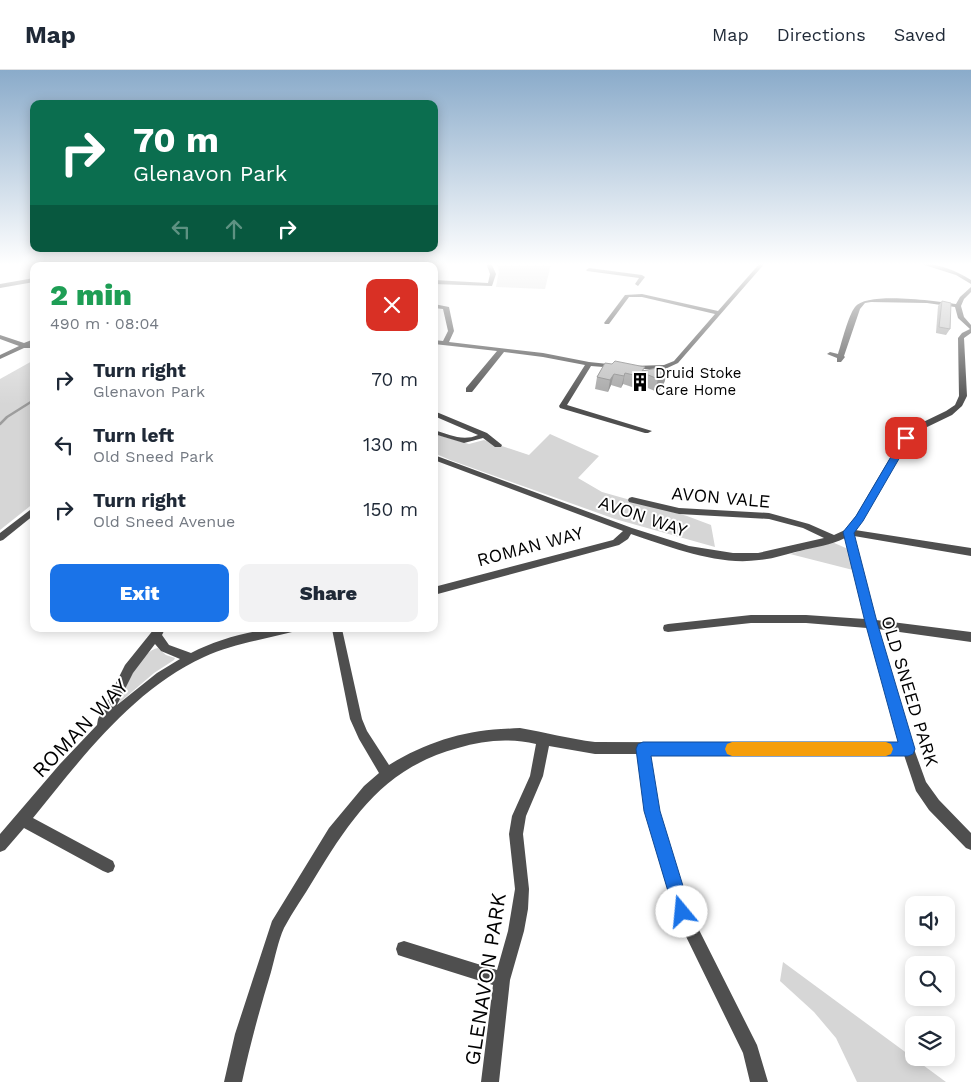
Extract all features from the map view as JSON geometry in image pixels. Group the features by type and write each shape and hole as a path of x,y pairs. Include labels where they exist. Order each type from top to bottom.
{"street":[{"path":"445,343 451,331 449,310"},
{"path":"599,324 611,323 619,310"},
{"path":"706,310 720,313"},
{"path":"438,342 543,355 589,364 629,368 665,367 676,362 722,310"},
{"path":"830,354 840,359 856,310"},
{"path":"848,532 860,518 906,438 920,427 949,413 958,406 963,396 961,338 971,329 961,318 959,310"},
{"path":"0,337 30,348"},
{"path":"0,357 30,343"},
{"path":"470,390 502,350"},
{"path":"589,364 563,406 648,431"},
{"path":"438,415 484,435 498,445"},
{"path":"438,433 465,442 484,435"},
{"name":"AVON WAY","path":"438,461 629,530 689,549 733,557 758,557 778,553 834,539 848,532"},
{"name":"AVON VALE","path":"632,500 680,512 770,516 806,526 834,539"},
{"path":"0,538 30,513"},
{"name":"ROMAN WAY","path":"438,590 616,543 625,537 629,530"},
{"path":"848,532 971,552"},
{"name":"OLD SNEED PARK","path":"848,532 871,622 908,749 921,786 934,805 971,843"},
{"path":"668,628 750,619 836,620 871,622 971,637"},
{"path":"98,732 130,669 158,632 165,648 191,658"},
{"name":"ROMAN WAY","path":"0,845 98,732 131,700 161,676 191,658 229,644 276,632"},
{"path":"339,632 356,719 363,735 387,774"},
{"path":"233,1082 244,1034 277,926 334,833 369,791 387,774 411,759 460,740 498,734 544,738 576,746 643,749 908,749"},
{"name":"GLENAVON PARK","path":"490,1082 502,980 516,931 520,909 522,889 516,834 519,816 536,776 544,738"},
{"path":"643,749 652,811 682,912 751,1051 760,1082"},
{"path":"23,820 108,866"},
{"path":"404,949 502,980"}],"shaded area":[{"path":"30,362 30,506 0,530 0,379"},
{"path":"550,434 599,456 578,478 602,492 687,516 711,525 715,547 615,519 438,455 438,435 469,444 484,440 529,455"},
{"path":"832,542 848,549 853,570 790,554"},
{"path":"158,648 166,655 175,658 174,660 154,673 119,703 129,680 140,662 152,650"},
{"path":"783,962 905,1052 905,1066 924,1066 946,1082 857,1082 836,1038 814,1012 780,981"}],"building":[{"path":"941,310 951,310 950,329 939,327"},
{"path":"615,361 645,367 642,371 657,368 668,371 662,379 641,372 638,376 625,373 624,376 614,374 610,380 597,377 605,363 612,364"}],"waterway":[{"path":"0,424 7,417 30,403"}],"slow traffic":[{"path":"732,749 886,749"}],"place":[{"name":"Druid Stoke Care Home","path":"640,382"}],"route":[{"path":"682,912 652,811 643,749 908,749 871,622 848,532 860,518 906,438"}]}
